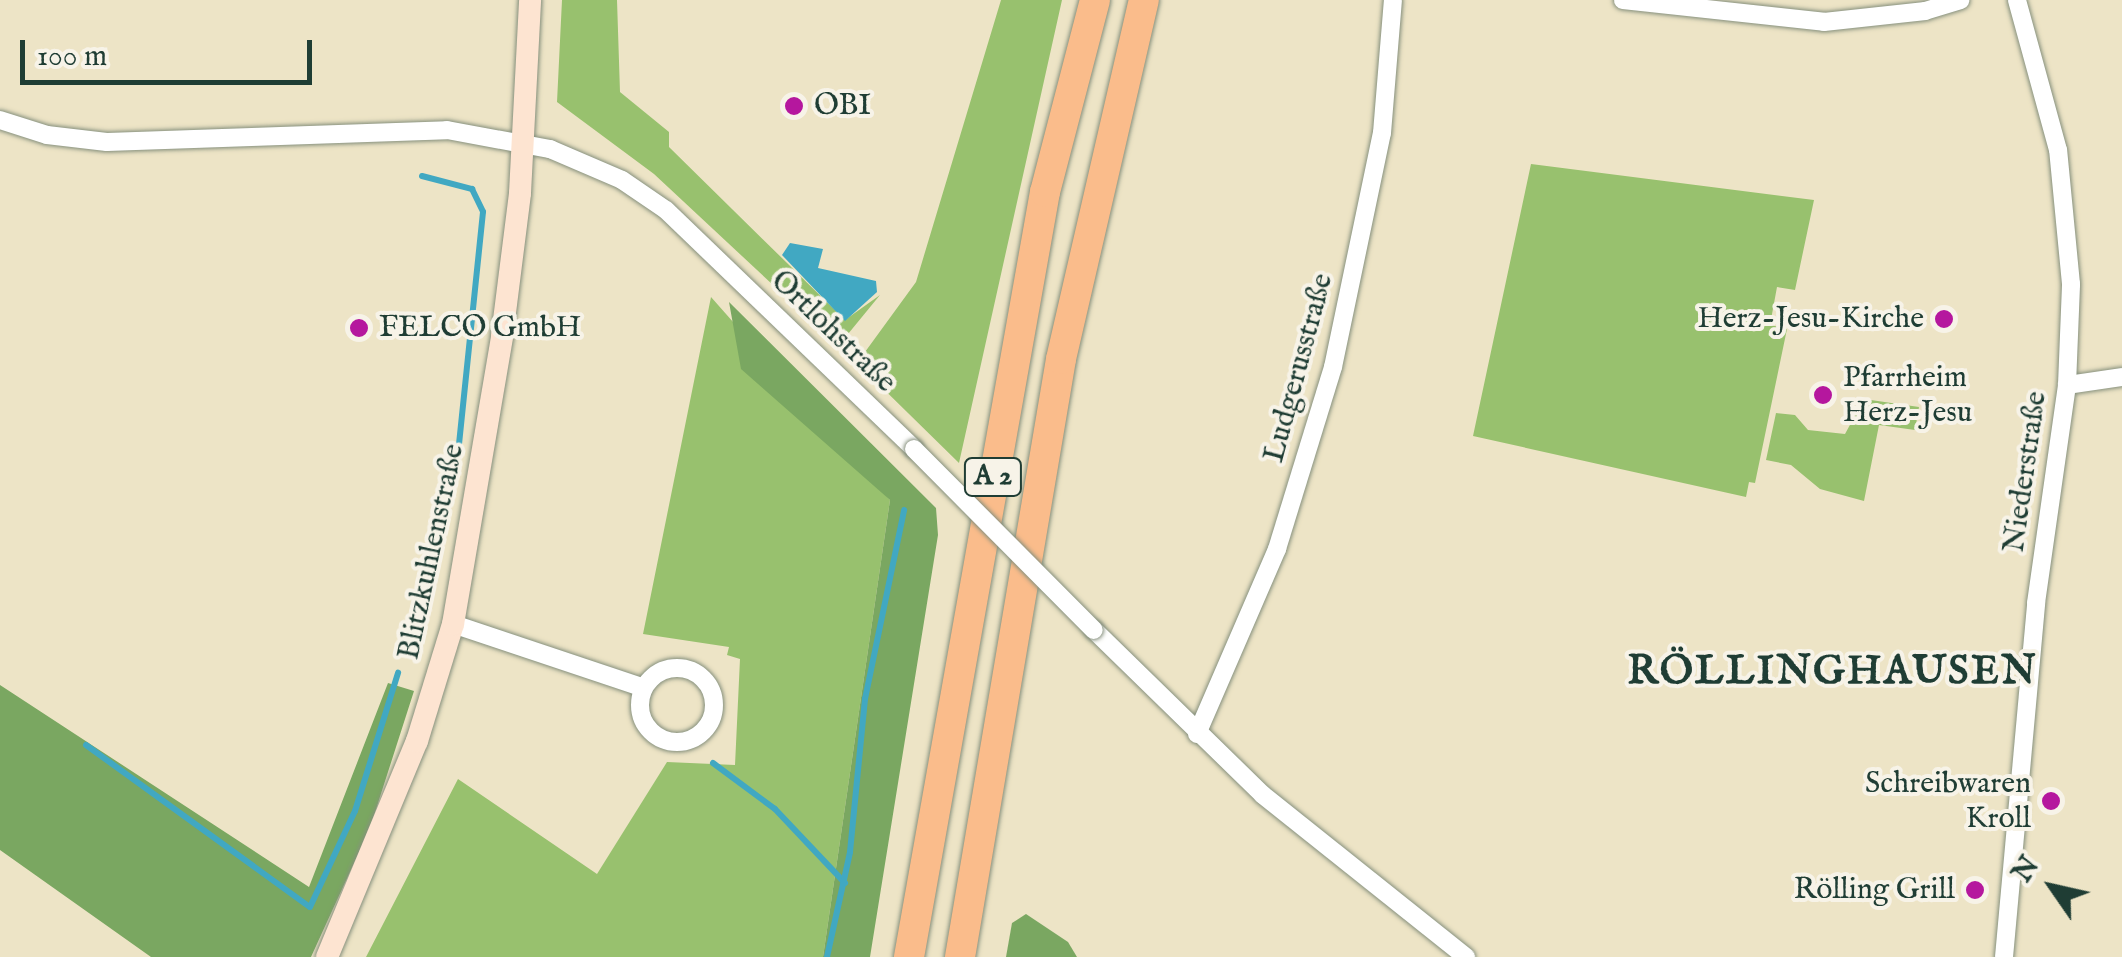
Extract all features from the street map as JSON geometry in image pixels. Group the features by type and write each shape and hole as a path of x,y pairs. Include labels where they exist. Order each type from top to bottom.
{"highway":[{"name":"A 2","path":"908,957 1045,192 1095,0"},
{"name":"A 2","path":"960,957 1061,359 1144,0"}],"main road":[{"name":"Blitzkuhlenstraße","path":"328,957 416,741 454,624 502,336 524,142 530,0"}],"street":[{"name":"Ludgerusstraße","path":"1197,734 1277,548 1333,367 1382,132 1393,0"},
{"path":"1623,0 1824,22 1926,11 1960,0"},
{"name":"Niederstraße","path":"2004,957 2044,529 2067,385 2071,284 2058,150 2018,0"},
{"name":"Ortlohstraße","path":"0,120 48,135 107,142 447,130 524,142 622,180 666,210 1263,795 1466,957"},
{"path":"2067,385 2122,377"},
{"path":"454,624 644,688"},
{"path":"666,670 694,673 712,695 709,723 687,741 659,738 641,716 644,688 666,670"}],"green space":[{"path":"562,0 617,0 620,92 669,132 669,147 845,320 880,295 848,334 831,339 654,174 557,102"},
{"path":"1001,0 1062,0 959,463 857,363 916,282"},
{"path":"1531,164 1814,200 1795,290 1777,287 1770,325 1787,329 1755,483 1749,482 1746,497 1473,436"},
{"path":"711,297 890,500 823,957 366,957 458,779 597,874 667,762 735,765 740,659 727,655 729,647 643,634"},
{"path":"729,302 936,508 938,535 870,957 823,957 890,500 741,369"},
{"path":"1864,399 1919,407 1915,430 1879,425 1864,501 1820,489 1791,465 1766,460 1776,413 1795,415 1808,430 1845,434"},
{"path":"388,683 414,691 370,828 311,957 151,957 0,850 0,685 309,887"},
{"path":"1026,914 1068,942 1077,957 1006,957 1012,923"}],"water":[{"path":"790,243 823,249 818,268 876,281 877,292 845,321 782,255"}],"waterway":[{"path":"422,176 472,189 483,212 457,462 444,489"},
{"path":"827,957 850,852 865,699 904,510"},
{"path":"86,745 310,907 355,811 398,673"},
{"path":"713,763 775,809 845,883"}],"place":[{"name":"OBI","path":"794,106"},
{"name":"Herz-Jesu-Kirche","path":"1944,319"},
{"name":"FELCO GmbH","path":"359,328"},
{"name":"Pfarrheim Herz-Jesu","path":"1823,395"},
{"name":"Schreibwaren Kroll","path":"2051,801"},
{"name":"Rölling Grill","path":"1975,890"}],"district":[{"name":"RÖLLINGHAUSEN","path":"1833,673"}]}
